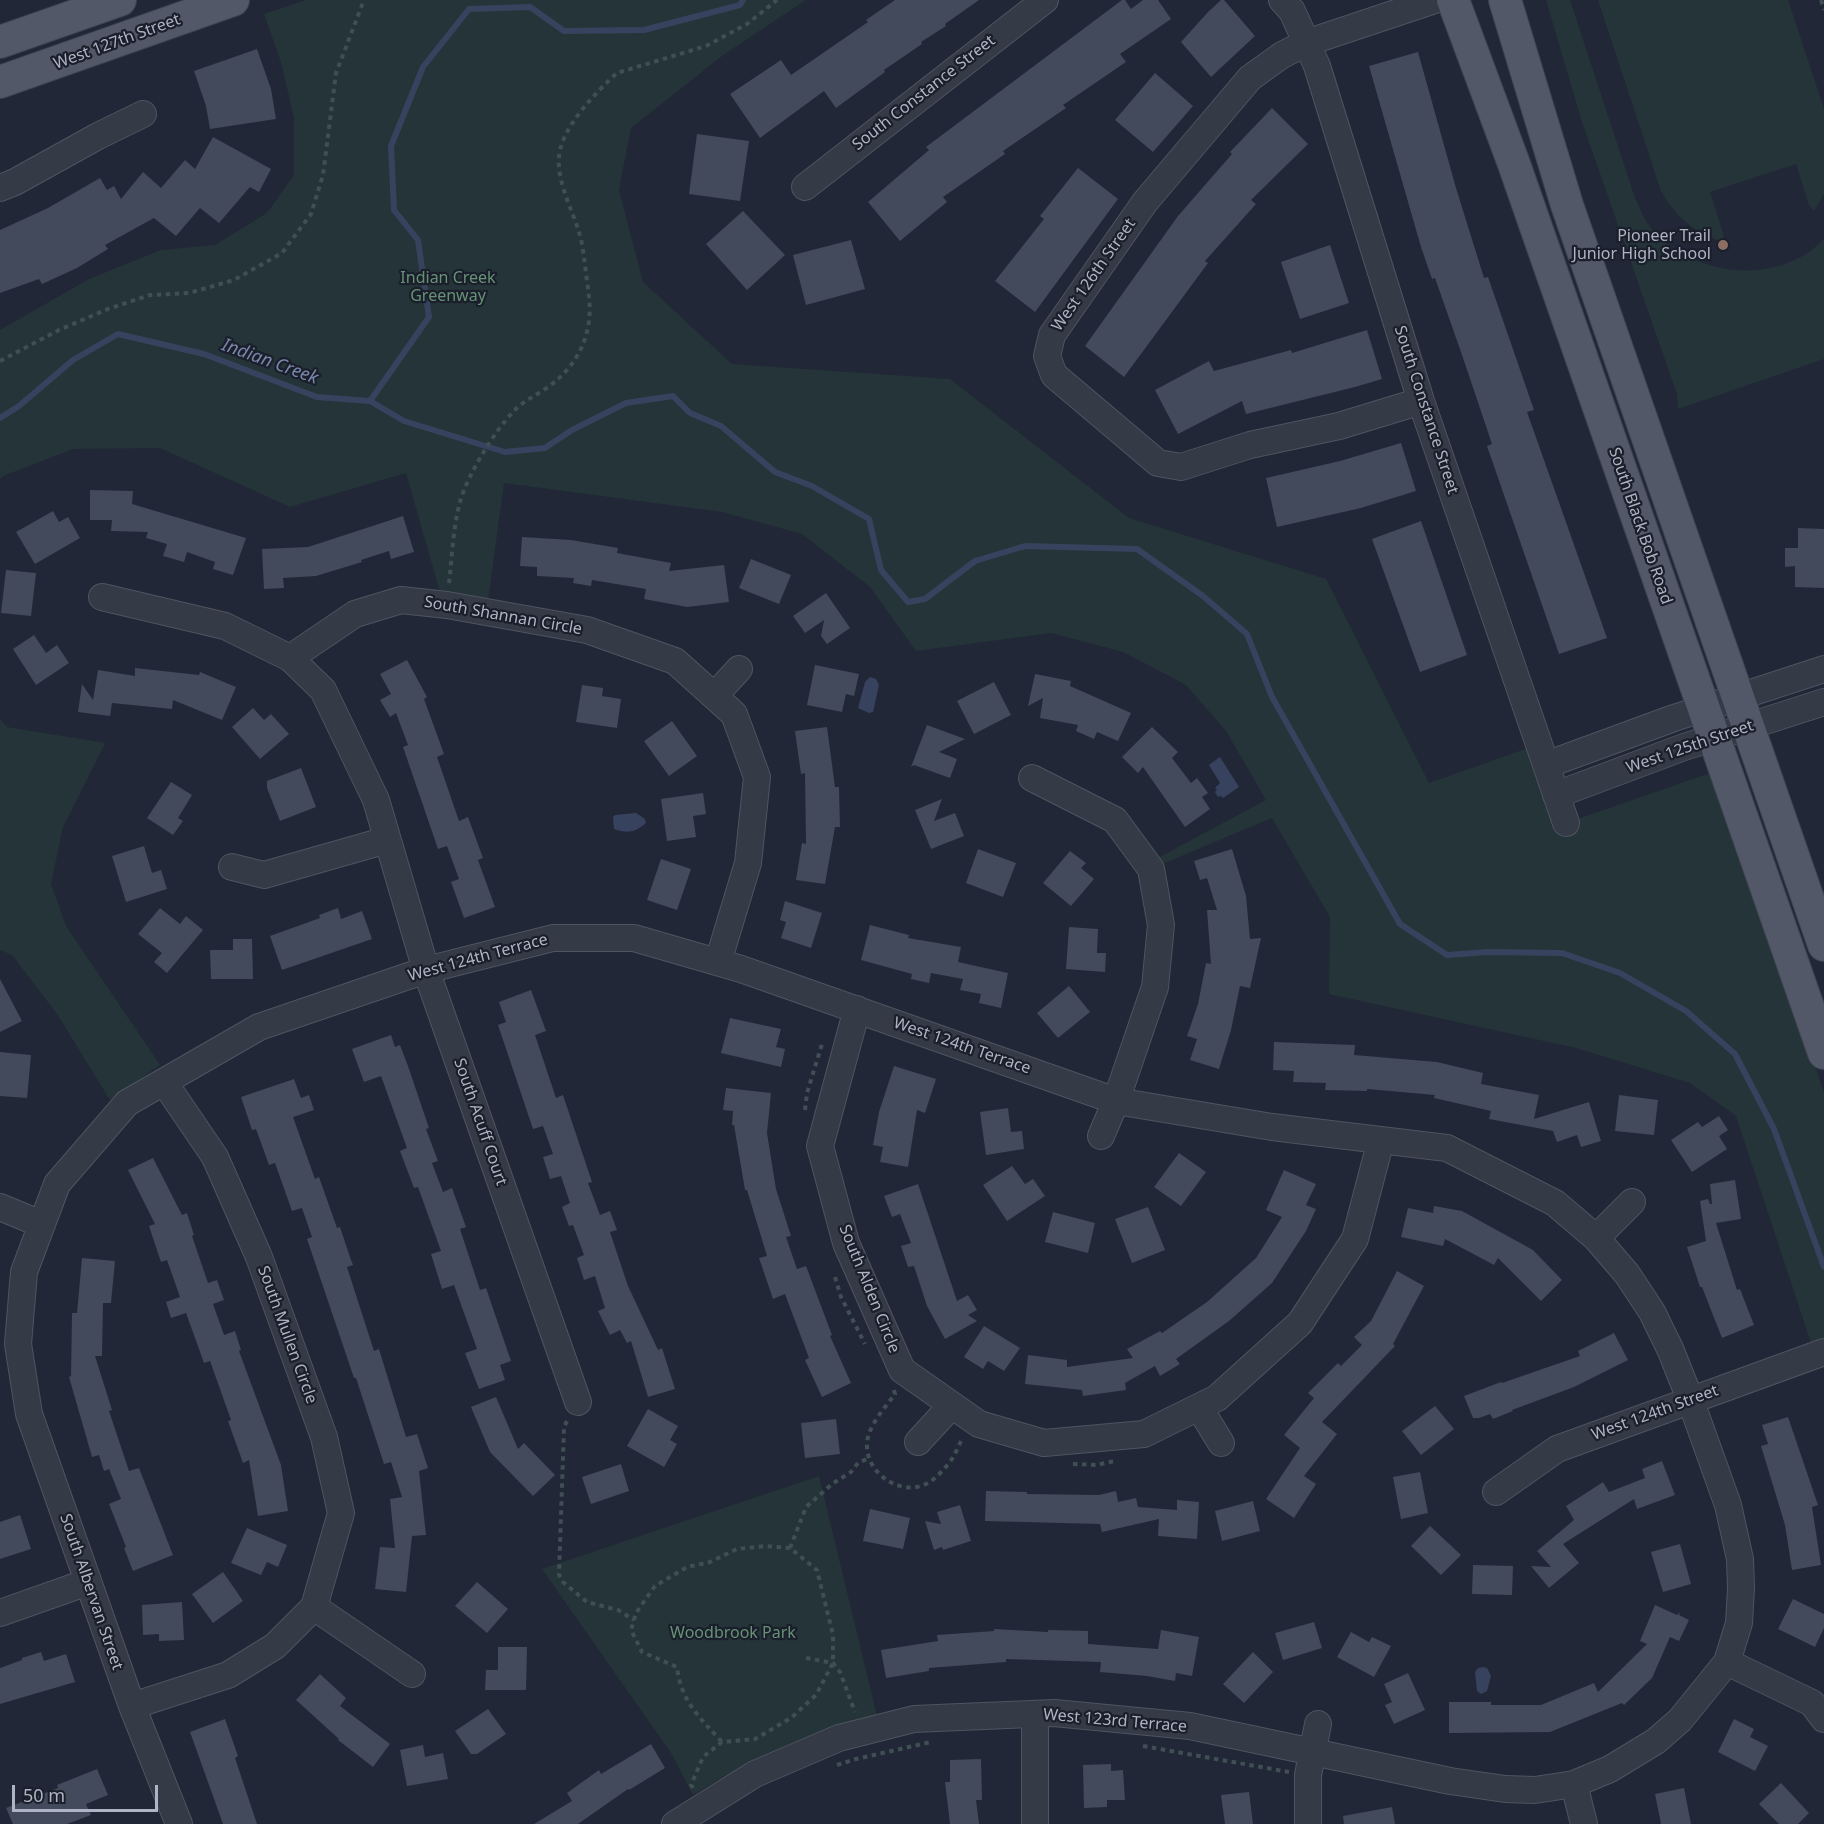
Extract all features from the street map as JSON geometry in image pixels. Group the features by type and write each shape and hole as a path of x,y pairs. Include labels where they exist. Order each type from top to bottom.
{"main road":[{"path":"0,42 120,0"},
{"name":"West 127th Street","path":"0,82 233,0"},
{"name":"South Black Bob Road","path":"1453,0 1514,164 1824,1053"},
{"path":"1505,0 1567,205 1824,945"}],"street":[{"name":"South Constance Street","path":"805,187 1045,0"},
{"name":"South Constance Street","path":"1282,0 1292,11 1317,66 1421,401 1566,823"},
{"name":"West 126th Street","path":"1421,401 1339,426 1250,445 1181,468 1158,463 1054,375 1047,356 1052,335 1145,202 1250,78 1282,55 1306,43 1435,0"},
{"path":"0,188 15,183 98,136 143,114"},
{"name":"South Acuff Court","path":"102,597 225,626 290,658 323,690 376,800 426,970 578,1402"},
{"name":"South Shannan Circle","path":"290,658 355,614 401,600 447,604 587,630 675,661 734,714 757,777 748,863 718,962"},
{"path":"714,696 739,669"},
{"name":"West 125th Street","path":"1546,765 1704,708 1824,669"},
{"name":"West 125th Street","path":"1556,795 1714,737 1824,702"},
{"path":"1032,778 1115,820 1151,869 1161,925 1155,987 1116,1101 1101,1136"},
{"path":"232,867 264,874 387,840"},
{"name":"West 124th Terrace","path":"20,1356 18,1344 24,1272 57,1184 127,1103 259,1028 426,970 553,938 634,938 718,962 857,1009 1116,1101 1272,1127 1447,1148 1556,1203 1596,1239 1627,1274 1652,1312 1671,1351 1690,1400"},
{"name":"South Alden Circle","path":"857,1009 820,1146 846,1243 902,1370 979,1424 1044,1443 1144,1434 1217,1398 1300,1323 1355,1239 1381,1140"},
{"name":"South Mullen Circle","path":"132,1707 228,1675 275,1646 314,1607 341,1513 324,1437 259,1257 215,1157 164,1082"},
{"path":"1596,1239 1632,1202"},
{"path":"0,1207 41,1224"},
{"name":"West 124th Street","path":"1496,1492 1557,1449 1824,1352"},
{"name":"South Albervan Street","path":"20,1356 29,1414 132,1707 179,1824"},
{"name":"West 123rd Terrace","path":"689,1817 754,1774 839,1738 914,1719 1054,1713 1190,1726 1450,1781 1535,1790 1574,1784 1610,1769 1656,1741 1680,1719 1727,1662 1739,1623 1742,1588 1740,1559 1728,1505 1690,1400"},
{"path":"918,1442 952,1405"},
{"path":"1199,1407 1221,1443"},
{"path":"0,1613 88,1582"},
{"path":"314,1607 412,1674"},
{"path":"1727,1662 1812,1703 1824,1719"},
{"path":"1035,1714 1035,1824"},
{"path":"1308,1824 1308,1775 1318,1724"},
{"path":"1574,1784 1584,1824"}],"path":[{"path":"0,361 59,330 108,309 150,295 189,293 234,280 282,253 311,214 323,175 336,73 364,0"},
{"path":"447,604 459,504 466,484 512,413 561,377 575,361 589,326 591,308 580,235 559,166 561,144 568,129 617,73 706,46 747,24 777,0"},
{"path":"1821,0 1824,10"},
{"path":"805,1112 807,1093 823,1042"},
{"path":"835,1276 841,1297 866,1347"},
{"path":"893,1385 895,1394 869,1434 867,1447 869,1458 876,1472 887,1481 902,1487 917,1487 929,1482 954,1455 961,1439 971,1444"},
{"path":"578,1402 564,1427 559,1575 563,1582 587,1602 618,1610 634,1620"},
{"path":"790,1548 806,1507 851,1472 858,1463 869,1458"},
{"path":"1065,1464 1097,1465 1119,1460"},
{"path":"689,1817 691,1785 703,1757 722,1742 755,1739 791,1718 816,1695 833,1663 833,1635 817,1570 790,1548 765,1546 737,1549 710,1562 687,1567 655,1586 636,1613 632,1630 642,1652 677,1667 679,1685 688,1704 722,1742"},
{"path":"806,1658 833,1663 840,1672 862,1732"},
{"path":"827,1768 932,1742"},
{"path":"1140,1745 1291,1772"}],"green space":[{"name":"Indian Creek Greenway","path":"306,0 806,0 722,56 631,128 619,190 643,282 732,364 950,379 1129,518 1326,579 1429,783 1528,748 1566,823 1713,772 1824,1092 1824,1338 1811,1343 1736,1116 1690,1083 1576,1048 1329,994 1330,917 1272,818 1155,867 1152,861 1266,800 1226,731 1186,685 1123,652 1051,633 916,651 870,587 802,534 722,512 504,483 488,601 440,592 406,473 290,507 160,448 73,449 0,479 0,330 89,279 161,250 215,245 267,213 294,175 294,118 281,62 264,14"},
{"path":"1546,0 1570,0 1635,198 1656,234 1694,260 1716,267 1739,270 1762,269 1785,264 1806,254 1824,239 1824,359 1678,409 1677,394 1582,122"},
{"path":"1598,0 1788,0 1824,109 1824,194 1814,211 1809,205 1796,164 1710,192 1724,236 1721,241 1702,233 1686,222 1672,208 1661,191"},
{"path":"0,719 7,727 105,743 63,827 51,884 66,926 160,1065 110,1100 57,1014 12,955 0,950"},
{"name":"Woodbrook Park","path":"819,1476 878,1720 791,1747 723,1777 693,1795 671,1753 542,1569"}],"water":[{"path":"870,677 876,679 879,685 873,712 869,713 858,708 865,682"},
{"path":"1220,757 1239,787 1223,798 1218,797 1215,792 1217,790 1215,788 1220,783 1209,765"},
{"path":"636,813 645,819 646,823 628,832 614,829 613,817 615,815"},
{"path":"1478,1668 1487,1668 1491,1676 1487,1691 1481,1694 1477,1691 1475,1672"}],"building":[{"path":"895,0 979,0 836,108 824,91 760,138 730,94 781,60 791,75 868,22 866,20"},
{"path":"1125,0 1131,9 1143,0 1158,0 1171,19 1120,54 1126,62 1063,105 1066,108 1003,151 1005,154 943,197 947,202 900,241 868,202 929,150 926,147"},
{"path":"1221,0 1224,0 1255,36 1211,77 1181,42"},
{"path":"257,49 271,89 276,119 210,129 206,106 194,71"},
{"path":"1418,52 1484,278 1488,277 1534,410 1527,412 1607,638 1559,654 1487,446 1492,444 1462,355 1435,278 1432,279 1421,247 1369,66"},
{"path":"1155,73 1193,106 1153,152 1115,120"},
{"path":"1272,108 1308,144 1251,200 1256,204 1205,261 1208,263 1124,377 1085,346 1178,216 1232,154 1230,152"},
{"path":"697,134 749,141 740,201 689,194"},
{"path":"213,137 271,169 259,192 250,187 219,223 200,208 176,236 154,218 105,245 108,249 77,268 42,284 39,279 0,293 0,230 48,208 100,178 107,190 114,186 121,199 143,172 161,188 185,160 195,169"},
{"path":"1078,168 1118,199 1035,312 995,281 1044,219 1040,216"},
{"path":"743,211 785,255 747,290 706,244"},
{"path":"851,240 865,289 806,305 793,255"},
{"path":"1330,245 1349,303 1300,319 1281,262"},
{"path":"1367,330 1382,379 1355,387 1246,414 1242,401 1178,434 1155,390 1209,361 1214,371 1291,350 1292,353"},
{"path":"1401,443 1416,491 1361,508 1277,527 1266,478 1340,461"},
{"path":"90,490 133,491 132,504 246,538 233,575 213,569 215,562 187,552 184,562 163,556 167,544 146,538 148,532 111,531 112,520 90,520"},
{"path":"53,511 59,522 68,517 80,538 35,564 16,532"},
{"path":"403,516 414,552 391,559 389,551 316,576 283,578 284,588 264,589 262,549 308,547"},
{"path":"1421,521 1467,655 1420,672 1372,539"},
{"path":"1798,528 1824,529 1824,588 1795,587 1795,566 1785,567 1785,548 1798,548"},
{"path":"522,537 571,540 618,548 617,553 671,563 669,571 724,565 729,602 687,607 644,599 646,589 592,580 591,586 573,583 574,578 537,576 537,567 520,566"},
{"path":"751,559 791,575 779,604 739,588"},
{"path":"6,570 36,573 31,616 1,613"},
{"path":"826,593 850,628 827,644 821,636 824,620 805,633 793,616"},
{"path":"34,635 46,653 57,645 69,663 36,685 13,649"},
{"path":"407,660 427,697 424,699 444,754 437,757 459,821 468,817 483,858 478,860 495,907 464,918 451,882 459,879 447,846 438,849 403,747 408,745 396,713 390,717 380,700 391,694 380,674"},
{"path":"815,665 859,674 854,696 846,694 842,712 807,705"},
{"path":"135,668 199,675 200,672 236,687 222,720 173,700 172,709 112,703 110,716 78,712 82,684 93,700 98,670 135,676"},
{"path":"1035,674 1071,681 1070,686 1131,713 1118,741 1097,732 1094,739 1076,731 1078,725 1040,718 1043,698 1028,706"},
{"path":"994,682 1011,715 974,734 957,701"},
{"path":"582,685 603,688 602,696 621,699 617,728 576,722"},
{"path":"253,708 264,720 271,714 289,734 260,759 232,727"},
{"path":"672,721 697,756 669,776 644,741"},
{"path":"927,725 965,739 939,752 957,759 950,778 914,765 911,767"},
{"path":"827,727 835,787 839,787 840,827 835,827 825,884 796,880 802,843 806,844 805,773 801,774 795,731"},
{"path":"1152,727 1178,752 1172,758 1191,783 1197,778 1208,793 1202,797 1210,809 1185,827 1143,767 1138,773 1122,757"},
{"path":"301,768 316,807 280,821 267,788 267,781"},
{"path":"171,782 192,795 178,818 183,821 173,835 147,818"},
{"path":"703,793 706,814 693,816 696,837 667,841 661,799"},
{"path":"942,799 934,821 955,813 964,836 931,849 915,810"},
{"path":"144,846 152,873 161,870 167,889 126,902 112,856"},
{"path":"978,849 1016,863 1003,897 966,883"},
{"path":"1232,849 1246,896 1250,939 1261,938 1250,988 1240,986 1231,1030 1219,1069 1190,1060 1197,1039 1187,1036 1198,1004 1206,963 1211,964 1207,910 1217,910 1207,878 1200,880 1194,861"},
{"path":"1070,851 1086,863 1081,868 1094,879 1071,906 1043,883"},
{"path":"661,859 691,869 677,910 647,900"},
{"path":"785,901 822,913 811,948 781,938 786,922 780,920"},
{"path":"160,908 180,924 186,916 203,930 167,973 154,962 162,953 138,934"},
{"path":"338,908 341,919 362,911 372,939 282,970 270,936 320,918 319,915"},
{"path":"870,925 909,935 908,938 961,947 958,962 1008,973 1001,1008 979,1003 981,994 960,990 963,979 931,973 929,983 911,979 912,974 861,960"},
{"path":"1069,927 1098,929 1097,953 1106,953 1105,972 1066,969"},
{"path":"233,939 252,939 253,979 211,979 210,950 233,950"},
{"path":"0,979 22,1021 0,1032"},
{"path":"1069,986 1090,1012 1058,1038 1037,1013"},
{"path":"531,990 546,1031 535,1035 556,1098 563,1095 592,1182 588,1183 600,1215 610,1211 617,1230 610,1232 628,1286 658,1350 662,1348 675,1389 648,1397 631,1341 627,1343 620,1330 610,1335 598,1311 605,1308 595,1276 584,1280 577,1258 584,1255 573,1225 569,1226 562,1207 570,1203 561,1176 550,1179 543,1157 553,1154 543,1126 533,1129 498,1025 506,1022 499,1002"},
{"path":"730,1018 781,1029 776,1047 785,1049 781,1067 721,1053"},
{"path":"391,1035 395,1047 400,1045 429,1128 426,1129 438,1161 432,1163 443,1192 452,1188 466,1227 460,1229 480,1290 486,1288 511,1361 500,1365 505,1380 479,1389 465,1353 477,1349 454,1285 442,1289 431,1254 441,1251 418,1187 414,1188 400,1151 407,1148 381,1076 364,1082 352,1049"},
{"path":"1274,1042 1355,1045 1354,1055 1437,1062 1483,1073 1481,1084 1539,1095 1534,1119 1589,1102 1601,1141 1581,1147 1577,1135 1557,1142 1553,1131 1489,1119 1491,1111 1434,1098 1435,1095 1367,1089 1367,1091 1325,1090 1326,1083 1293,1082 1294,1071 1273,1070"},
{"path":"0,1052 31,1055 27,1098 0,1096"},
{"path":"894,1066 936,1079 925,1113 917,1110 908,1167 880,1162 883,1147 873,1145 879,1112"},
{"path":"294,1079 301,1098 309,1095 314,1110 293,1117 315,1179 319,1177 337,1228 340,1227 353,1265 347,1267 374,1351 379,1349 406,1437 417,1434 428,1468 419,1471 426,1535 412,1536 406,1592 375,1589 380,1547 395,1548 390,1499 402,1497 391,1462 384,1464 356,1378 354,1378 307,1239 312,1237 302,1208 292,1211 275,1163 269,1165 256,1129 252,1130 241,1097"},
{"path":"726,1088 771,1093 767,1133 776,1189 791,1236 786,1237 797,1269 806,1266 832,1335 830,1336 851,1383 822,1397 805,1360 809,1358 785,1294 773,1299 759,1258 767,1256 747,1190 745,1190 734,1125 732,1125 733,1111 723,1110"},
{"path":"1619,1095 1658,1100 1654,1135 1615,1131"},
{"path":"1008,1108 1011,1132 1022,1131 1024,1149 986,1155 980,1112"},
{"path":"1719,1116 1728,1130 1719,1136 1727,1149 1692,1172 1671,1140 1698,1122 1702,1127"},
{"path":"1179,1153 1206,1172 1181,1206 1154,1187"},
{"path":"153,1158 182,1215 187,1213 194,1235 192,1236 208,1283 217,1280 224,1300 213,1304 224,1335 235,1331 241,1350 239,1351 281,1465 288,1511 258,1516 249,1460 243,1463 228,1421 231,1420 210,1361 204,1363 186,1313 171,1318 166,1302 180,1297 167,1260 161,1262 149,1226 155,1224 128,1170"},
{"path":"1012,1166 1025,1184 1033,1179 1045,1196 1007,1221 983,1185"},
{"path":"1284,1170 1316,1184 1306,1205 1316,1209 1306,1231 1272,1283 1229,1321 1176,1359 1180,1364 1160,1376 1155,1366 1125,1383 1126,1390 1083,1396 1082,1390 1025,1384 1028,1355 1067,1360 1067,1367 1133,1358 1127,1349 1160,1331 1162,1333 1207,1302 1256,1258 1282,1217 1266,1210"},
{"path":"1735,1180 1741,1219 1716,1223 1737,1290 1740,1289 1754,1325 1722,1338 1702,1287 1700,1287 1687,1247 1706,1241 1700,1201 1708,1199 1712,1204 1710,1184"},
{"path":"918,1184 957,1301 968,1295 977,1310 968,1315 977,1321 945,1339 927,1306 914,1266 908,1267 901,1246 911,1243 900,1214 892,1217 884,1196"},
{"path":"1434,1206 1462,1211 1533,1250 1562,1280 1541,1301 1498,1258 1494,1265 1445,1239 1443,1246 1401,1237 1408,1208 1433,1213"},
{"path":"1148,1207 1165,1250 1132,1263 1115,1219"},
{"path":"1053,1212 1095,1223 1088,1253 1045,1242"},
{"path":"82,1258 115,1261 111,1303 103,1303 102,1356 95,1356 112,1410 109,1411 129,1471 139,1468 173,1555 133,1571 109,1504 121,1499 109,1469 104,1471 99,1455 92,1457 69,1377 71,1376 72,1313 77,1313"},
{"path":"1397,1271 1424,1286 1393,1344 1395,1346 1322,1422 1337,1434 1304,1476 1316,1484 1294,1518 1266,1499 1300,1448 1284,1435 1314,1398 1308,1393 1338,1363 1341,1366 1362,1345 1354,1337 1371,1321"},
{"path":"984,1326 1020,1348 1004,1371 988,1361 983,1369 964,1357"},
{"path":"1614,1333 1628,1360 1574,1387 1493,1419 1490,1414 1473,1418 1464,1396 1580,1356 1578,1351"},
{"path":"496,1397 518,1449 524,1443 555,1475 533,1496 490,1452 471,1407"},
{"path":"1435,1406 1454,1429 1421,1455 1402,1431"},
{"path":"648,1409 678,1426 670,1440 677,1444 664,1467 627,1446"},
{"path":"1788,1417 1818,1505 1812,1507 1821,1565 1792,1570 1785,1525 1761,1446 1768,1444 1762,1425"},
{"path":"836,1419 840,1454 805,1458 801,1423"},
{"path":"1662,1461 1675,1495 1637,1509 1634,1499 1563,1544 1579,1563 1549,1588 1531,1566 1551,1567 1537,1551 1574,1520 1566,1506 1603,1482 1609,1492 1645,1478 1642,1469"},
{"path":"621,1464 629,1491 591,1504 582,1477"},
{"path":"1420,1472 1428,1513 1401,1519 1393,1477"},
{"path":"986,1491 1099,1495 1116,1491 1118,1502 1136,1498 1138,1507 1177,1510 1177,1500 1199,1502 1197,1539 1158,1536 1159,1519 1102,1532 1100,1524 985,1521"},
{"path":"1253,1501 1260,1531 1222,1541 1215,1511"},
{"path":"960,1505 971,1541 943,1550 942,1547 934,1550 925,1521 941,1524 937,1512"},
{"path":"870,1509 910,1518 903,1549 863,1541"},
{"path":"20,1515 31,1549 0,1559 0,1522"},
{"path":"1430,1526 1461,1555 1441,1575 1411,1546"},
{"path":"247,1528 287,1545 278,1567 267,1562 261,1575 231,1563"},
{"path":"1680,1544 1691,1584 1663,1592 1651,1552"},
{"path":"1473,1565 1513,1566 1512,1595 1472,1594"},
{"path":"223,1572 243,1601 213,1623 192,1594"},
{"path":"477,1582 508,1609 487,1633 455,1606"},
{"path":"1793,1599 1824,1614 1824,1628 1815,1647 1778,1629"},
{"path":"182,1602 184,1640 159,1641 159,1634 143,1635 142,1605"},
{"path":"1655,1605 1677,1615 1680,1612 1679,1615 1689,1620 1679,1641 1670,1637 1652,1678 1624,1705 1622,1703 1550,1732 1449,1733 1449,1702 1541,1705 1594,1683 1598,1692 1647,1644 1640,1641"},
{"path":"1314,1622 1322,1648 1283,1660 1275,1633"},
{"path":"994,1629 1048,1632 1048,1630 1088,1631 1088,1644 1158,1649 1161,1630 1199,1637 1192,1676 1176,1673 1175,1681 1100,1672 1101,1662 1006,1659 1006,1662 929,1668 929,1671 886,1678 881,1650 938,1641 937,1635 994,1631"},
{"path":"1351,1632 1369,1642 1372,1637 1391,1646 1374,1677 1337,1657"},
{"path":"498,1647 527,1647 526,1690 485,1690 486,1670 498,1670"},
{"path":"41,1652 44,1661 66,1654 75,1682 0,1704 0,1668"},
{"path":"1253,1652 1273,1672 1244,1703 1223,1684"},
{"path":"1408,1673 1425,1710 1394,1724 1385,1705 1392,1702 1384,1684"},
{"path":"320,1674 346,1698 340,1706 390,1744 373,1767 338,1740 296,1700"},
{"path":"488,1709 506,1734 477,1754 471,1754 455,1731"},
{"path":"225,1719 238,1756 235,1758 257,1824 223,1824 190,1732"},
{"path":"1734,1719 1754,1729 1750,1737 1768,1746 1755,1771 1718,1752"},
{"path":"651,1744 665,1768 628,1789 578,1824 534,1824 572,1801 567,1793 599,1770 601,1774"},
{"path":"423,1745 425,1757 443,1753 448,1779 407,1786 400,1750"},
{"path":"981,1759 982,1800 976,1800 979,1824 950,1824 945,1782 950,1782 950,1760"},
{"path":"1111,1764 1111,1771 1123,1770 1125,1800 1107,1800 1107,1807 1084,1808 1083,1765"},
{"path":"97,1769 108,1795 86,1804 91,1815 67,1824 13,1824 6,1808 58,1788 57,1785"},
{"path":"1781,1783 1809,1813 1798,1824 1779,1824 1759,1804"},
{"path":"1684,1788 1691,1824 1661,1824 1655,1794"},
{"path":"1249,1792 1253,1824 1225,1824 1221,1795"},
{"path":"1392,1807 1395,1824 1344,1824 1343,1816"}],"waterway":[{"name":"Indian Creek","path":"0,418 19,406 73,360 118,334 204,354 317,397 370,401 429,317 418,240 394,210 391,146 423,67 469,9 530,7 564,31 644,30 740,5 743,0"},
{"path":"370,401 404,421 505,452 545,448 572,430 626,403 673,396 690,413 721,426 775,472 812,486 869,519 881,570 908,602 925,599 975,561 1025,546 1137,549 1203,596 1247,634 1272,697 1400,924 1447,955 1488,952 1562,953 1620,973 1686,1011 1735,1054 1774,1129 1824,1267"}],"place":[{"name":"Pioneer Trail Junior High School","path":"1723,245"}]}
